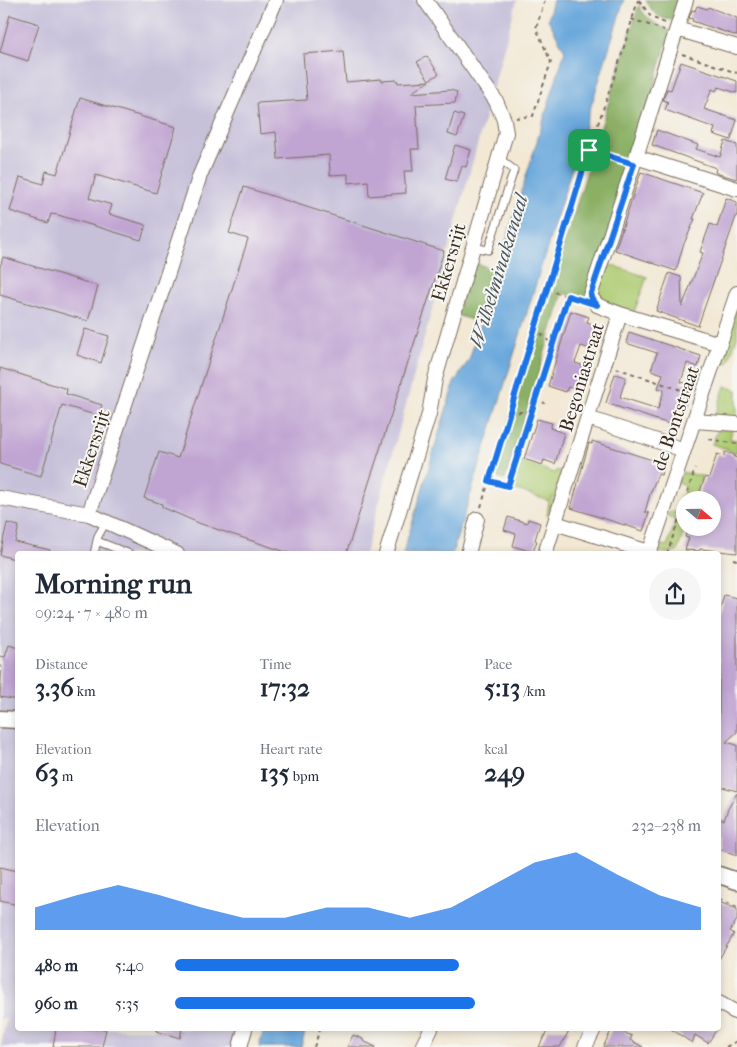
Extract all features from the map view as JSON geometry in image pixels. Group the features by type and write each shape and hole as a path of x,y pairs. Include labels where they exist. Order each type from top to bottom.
{"street":[{"name":"Ekkersrijt","path":"88,514 200,175 276,0"},
{"name":"Begoniastraat","path":"546,551 620,314 597,305 590,296 686,0"},
{"name":"Ekkersrijt","path":"387,551 429,414 435,379 506,133 504,120 496,101 426,1"},
{"path":"676,31 737,47"},
{"path":"635,160 737,189"},
{"name":"de Bontstraat","path":"650,551 737,293"},
{"path":"620,314 720,344"},
{"path":"588,418 684,450"},
{"path":"694,421 737,424"},
{"name":"Ekkersrijt","path":"0,498 88,514 170,551"},
{"path":"469,551 477,519"},
{"path":"555,523 643,551"},
{"path":"0,719 15,720"},
{"path":"721,876 737,881"},
{"path":"721,1004 737,1013"},
{"path":"240,1047 244,1031"},
{"path":"422,1047 430,1031"},
{"path":"585,1047 593,1031"}],"lane":[{"path":"95,551 106,522"},
{"path":"97,541 122,551"}],"path":[{"path":"504,120 533,116 551,62 536,28 545,0"},
{"path":"639,0 651,17 676,31"},
{"path":"477,519 589,150 620,60 631,19 639,0"},
{"path":"642,4 643,0"},
{"path":"631,19 676,31"},
{"path":"670,50 737,73"},
{"path":"589,150 635,160"},
{"path":"547,290 597,305"},
{"path":"489,481 508,486 568,296"},
{"path":"535,328 553,345"},
{"path":"605,364 702,397"},
{"path":"535,401 544,404"},
{"path":"509,414 532,410"},
{"path":"709,439 737,444"},
{"path":"688,491 695,469"},
{"path":"668,551 676,528"},
{"path":"733,559 737,560"},
{"path":"721,900 737,907"},
{"path":"314,1047 319,1031"},
{"path":"726,1047 737,1041"}],"shaded area":[{"path":"0,0 517,0 366,551 15,551 15,1031 239,1031 235,1047 1,1047 6,1019 0,1019"}],"green space":[{"path":"646,0 680,0 674,20 665,19 657,15"},
{"path":"639,5 648,18 670,31 592,301 563,293 505,480 492,476"},
{"path":"472,262 496,270 481,323 456,315"},
{"path":"605,263 647,277 634,312 602,301 596,293"},
{"path":"737,307 737,337 728,363 719,360"},
{"path":"725,386 737,390 737,420 714,418"},
{"path":"732,429 730,439 737,440 737,453 712,444 718,430"},
{"path":"519,461 555,473 556,470 566,473 558,499 552,497 551,499 557,502 552,517 547,515 549,501 511,488"},
{"path":"682,472 702,476 697,491 684,491 686,486 678,483"},
{"path":"669,511 676,513 676,520 667,516"},
{"path":"676,520 676,536 682,536 677,551 658,551 656,549 658,544 667,546"}],"water":[{"name":"Wilhelminakanaal","path":"553,0 624,0 453,551 404,551 454,383 469,360 565,51 548,19"},
{"path":"263,1031 305,1031 301,1047 259,1047"}],"building":[{"path":"697,6 707,9 708,7 737,18 737,36 692,21 693,19 689,18 692,10 695,11"},
{"path":"10,15 39,24 28,61 0,52"},
{"path":"343,51 346,82 381,79 382,81 397,80 398,83 429,81 411,93 450,90 457,92 455,103 416,105 419,149 411,149 413,171 404,171 406,193 369,196 368,181 348,183 348,174 330,175 329,155 278,159 276,132 260,134 257,103 307,100 303,54"},
{"path":"427,56 439,74 429,80 417,62"},
{"path":"681,62 737,81 737,93 718,87 716,91 712,89 704,109 737,120 731,140 713,134 715,128 665,110 668,102 663,100 667,89 671,90"},
{"path":"80,98 176,127 156,193 96,175 89,198 112,205 109,214 146,225 141,240 58,215 51,214 48,223 10,211 20,177 43,184 46,171 57,174"},
{"path":"454,113 464,116 457,137 448,134"},
{"path":"657,130 698,145 696,149 720,157 725,141 737,145 737,179 715,172 716,168 652,145"},
{"path":"455,145 471,150 466,167 462,166 457,182 445,179"},
{"path":"641,172 703,193 693,219 695,219 683,246 676,271 615,250"},
{"path":"244,187 444,251 347,551 283,551 201,524 162,507 162,504 144,498 159,452 178,458 248,239 229,233"},
{"path":"726,198 737,202 737,214 698,326 656,311 669,273 681,277 682,307 703,253 700,252 710,224 717,227"},
{"path":"3,257 98,286 88,321 0,295 0,267"},
{"path":"571,311 589,317 587,322 597,326 590,349 581,346 575,363 585,366 578,390 568,387 566,392 548,386"},
{"path":"85,329 109,336 101,363 77,355"},
{"path":"629,332 701,356 698,367 687,363 681,382 689,384 687,393 689,393 678,427 606,403 615,374 626,377 620,397 658,409 664,390 658,388 663,374 651,370 657,353 626,343"},
{"path":"0,368 67,389 66,394 102,405 98,416 62,405 41,476 0,464"},
{"path":"537,419 552,423 550,428 564,433 555,464 544,460 542,465 524,459"},
{"path":"592,441 665,464 661,475 658,474 650,494 645,512 649,513 643,531 571,508 589,443 592,444"},
{"path":"725,452 735,455 734,457 737,458 737,553 700,549 699,551 685,550 689,538 685,536 721,536 721,491 700,491 705,477 709,478 717,454 724,456"},
{"path":"508,517 527,523 528,519 540,523 533,551 513,546 516,534 504,530"},
{"path":"7,523 19,526 15,542 50,550 15,551 15,559 0,555"},
{"path":"724,595 737,598 737,732 726,742 737,745 737,791 721,787 721,606"},
{"path":"9,645 15,647 15,700 0,697 2,666 0,665 0,656 5,657"},
{"path":"737,793 737,855 721,850 721,819 724,820"},
{"path":"0,867 15,870 15,904 0,901"},
{"path":"721,903 737,909 737,920 730,931 734,934 721,956"},
{"path":"56,1031 106,1031 102,1047 53,1047"},
{"path":"156,1031 182,1031 180,1038"},
{"path":"547,1031 569,1031 560,1047 539,1047"},
{"path":"611,1031 626,1031 625,1033 632,1036 630,1040 643,1047 603,1047"},
{"path":"674,1031 716,1031 708,1043 695,1035 692,1043"},
{"path":"353,1035 363,1039 363,1041 376,1047 347,1047"}],"route":[{"path":"589,150 634,164 590,296 597,305 568,296 508,486 489,481 547,290 589,150"}]}
